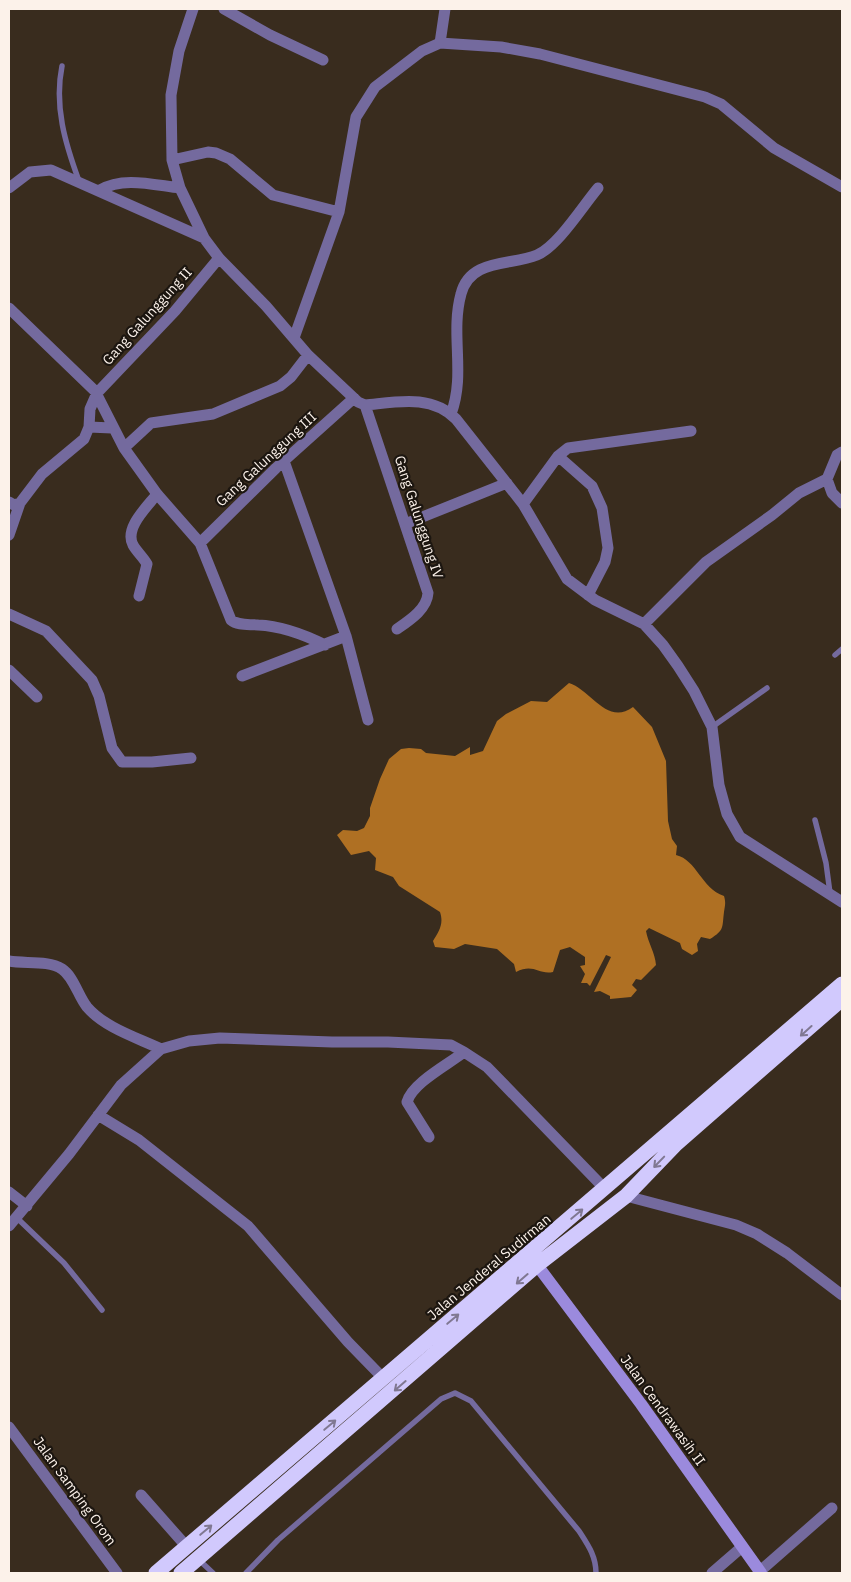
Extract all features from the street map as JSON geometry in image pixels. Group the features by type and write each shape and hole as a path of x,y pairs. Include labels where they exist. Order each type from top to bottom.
{"highway":[{"name":"Jalan Jenderal Sudirman","path":"181,1573 372,1410 537,1265 626,1196 672,1140 842,984"},
{"name":"Jalan Jenderal Sudirman","path":"156,1573 605,1189 672,1140 842,999"}],"street":[{"path":"194,9 179,50 171,95 172,160 180,188 204,238 219,258 308,355 354,398 365,404 409,401 433,403 451,414 467,431 523,504 567,579 588,595 644,624 663,645 678,666 712,727 719,785 727,814 735,829 750,845 842,902"},
{"path":"224,9 270,35 323,60"},
{"path":"440,43 445,9"},
{"path":"294,338 339,212 356,116 375,87 422,51 440,43 467,43 540,54 705,97 721,104 774,148 842,186"},
{"path":"172,160 208,152 216,153 230,158 273,195 339,212"},
{"path":"9,188 30,172 51,170 100,190 204,238"},
{"path":"100,190 112,183 124,181 180,188"},
{"path":"451,414 458,389 456,339 458,307 461,292 468,280 482,268 521,260 548,250 598,188"},
{"name":"Gang Galunggung II","path":"97,393 175,311 219,258"},
{"path":"9,308 97,393 112,428 124,448 157,494 200,543 229,617 235,622 270,625 290,630 325,644"},
{"path":"124,448 151,424 213,414 280,386 291,377 308,355"},
{"path":"9,534 14,502 42,474 84,439 89,427 90,409 97,393"},
{"name":"Gang Galunggung III","path":"200,543 354,398"},
{"name":"Gang Galunggung IV","path":"365,404 426,583 428,599 409,621 397,629"},
{"path":"89,427 112,428"},
{"path":"523,504 558,456 568,448 691,431"},
{"path":"644,624 706,562 772,516 799,493 827,479 838,455 842,452"},
{"path":"558,456 592,486 602,508 608,548 604,562 588,595"},
{"path":"284,462 346,636 368,720"},
{"path":"827,479 832,493 842,503"},
{"path":"406,524 507,483"},
{"path":"139,596 147,564 133,546 130,535 133,527 157,494"},
{"path":"9,614 46,632 92,680 99,696 112,748 122,762 152,762 191,758"},
{"path":"242,676 346,636"},
{"path":"9,670 37,697"},
{"path":"9,961 61,968 69,976 87,1007 97,1016 161,1049"},
{"path":"13,1222 121,1085 161,1049 189,1041 220,1038 388,1042 451,1046 487,1067 605,1189"},
{"path":"429,1137 407,1102 409,1095 421,1083 464,1052"},
{"path":"98,1115 139,1140 248,1226 342,1335 384,1379"},
{"path":"9,1192 27,1206"},
{"path":"626,1196 736,1225 757,1234 842,1295"},
{"name":"Jalan Cendrawasih II","path":"537,1265 641,1404 761,1572"},
{"name":"Jalan Samping Orom","path":"9,1427 117,1573"},
{"path":"141,1495 186,1547"},
{"path":"761,1572 832,1508"},
{"path":"712,1573 742,1547"}],"lane":[{"path":"62,66 58,97 66,145 79,181"},
{"path":"835,655 842,649"},
{"path":"712,727 767,688"},
{"path":"815,820 826,863 830,893"},
{"path":"13,1222 64,1263 102,1310"},
{"path":"246,1573 278,1540 441,1399 455,1393 471,1401 579,1531 592,1550 596,1564 596,1573"},
{"path":"198,1558 213,1573"}],"shaded area":[{"path":"569,683 585,692 607,710 624,712 633,707 652,727 666,761 668,821 672,839 677,846 676,855 689,862 710,887 725,898 723,925 715,936 710,939 701,937 697,944 698,951 692,955 682,949 680,943 649,928 646,931 656,965 641,980 636,979 632,985 637,990 631,997 610,999 610,996 600,991 594,992 611,957 606,955 590,986 587,983 581,983 585,974 580,966 585,965 585,957 570,947 560,950 553,972 527,969 516,972 514,964 497,949 465,944 454,949 435,947 433,941 441,924 440,912 399,886 393,877 375,870 376,858 369,851 351,855 337,835 343,830 357,831 364,828 370,816 370,808 380,779 389,759 401,749 421,749 426,753 455,756 470,747 470,755 483,751 497,721 531,701 547,702"}]}
